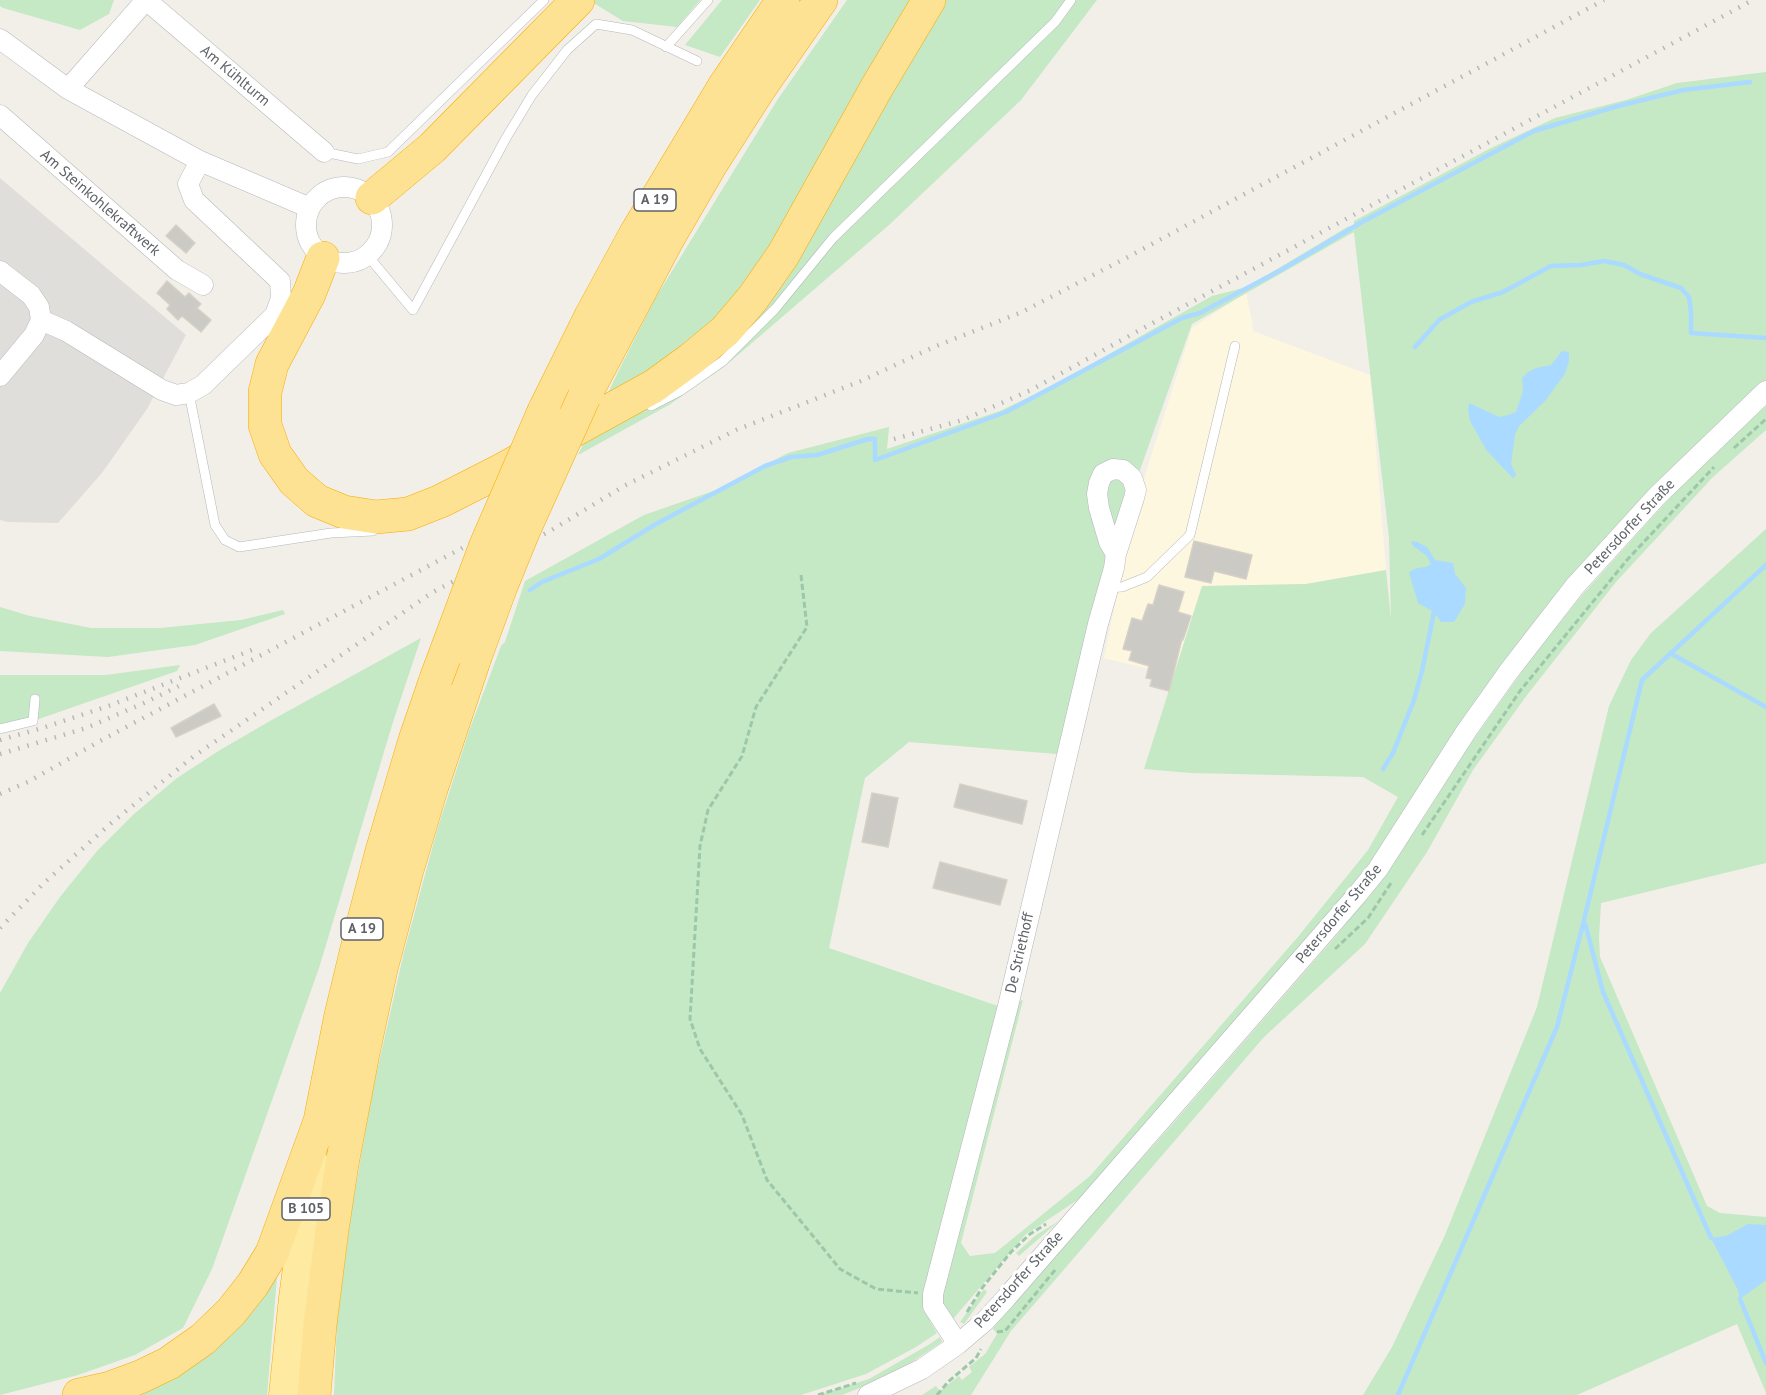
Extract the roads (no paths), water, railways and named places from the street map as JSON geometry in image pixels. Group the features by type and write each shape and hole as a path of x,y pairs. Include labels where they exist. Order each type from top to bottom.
{"highway":[{"path":"372,198 432,148 578,0"},
{"name":"A 19","path":"320,1121 341,1016 367,908 415,740 486,545 544,411 591,316 640,225 725,85 783,0"},
{"name":"A 19","path":"314,1395 320,1325 335,1208 381,969 431,789 475,657 523,532 584,397 666,240 759,89 821,0"},
{"path":"323,258 309,294 272,364 265,392 265,425 275,454 294,481 317,501 344,512 376,518 408,514 441,501 654,386 691,360 725,330 753,298 783,255 877,87 929,0"},
{"path":"79,1395 110,1388 169,1363 203,1340 231,1312 253,1284 272,1253 320,1121"},
{"name":"B 105","path":"285,1395 294,1298 320,1121"}],"street":[{"name":"Am Kühlturm","path":"146,0 324,153"},
{"path":"68,88 146,0"},
{"path":"0,39 68,88 200,160 310,208"},
{"name":"Am Steinkohlekraftwerk","path":"0,115 177,270 203,285"},
{"path":"41,320 66,331 162,390 176,395 189,393 203,385 275,315 281,298 280,281 194,200 188,184 200,160"},
{"path":"351,187 372,198 380,209 383,222 382,235 377,246 368,256 357,262 346,264 323,258 309,241 306,230 306,219 317,198 327,190 351,187"},
{"path":"0,271 31,295 39,307 41,320 34,335 0,376"},
{"name":"Petersdorfer Straße","path":"863,1389 922,1368 953,1336 985,1321 1006,1298 1357,895 1390,851 1467,730 1575,586 1657,496 1766,391"},
{"name":"De Striethoff","path":"953,1336 933,1306 933,1294 1008,1006 1116,554"}],"lane":[{"path":"324,153 358,159 388,152 544,0"},
{"path":"666,47 708,0"},
{"path":"638,413 680,392 723,361 775,309 833,238 1055,22 1071,0"},
{"path":"368,256 413,310 531,95 567,50 596,24 632,30 697,61"},
{"path":"1108,588 1122,587 1147,577 1190,536 1235,346"},
{"path":"189,393 215,525 225,540 239,548 331,534 387,530"},
{"path":"545,460 576,444"},
{"path":"503,481 534,465"},
{"path":"0,729 33,721 35,699"}],"water":[{"path":"1562,351 1569,352 1565,374 1545,401 1519,426 1515,435 1511,464 1516,475 1513,478 1487,451 1470,421 1469,403 1499,417 1516,412 1523,391 1522,378 1536,368 1551,365"},
{"path":"1411,541 1427,547 1435,560 1453,563 1455,574 1466,588 1465,604 1454,622 1441,622 1434,612 1418,603 1409,572 1431,564 1426,555 1413,546"},
{"path":"1748,1224 1766,1225 1766,1280 1740,1299 1738,1290 1711,1238 1726,1236"}],"waterway":[{"path":"530,590 542,582 599,559 656,524 765,466 791,457 817,455 868,439 875,439 875,460 1006,412 1182,318 1200,313 1281,270 1362,222 1534,131 1618,106 1683,90 1750,82"},
{"path":"1415,347 1439,320 1471,302 1503,292 1551,266 1581,265 1604,261 1624,265 1640,274 1681,288 1689,297 1691,333 1766,338"},
{"path":"1398,1395 1557,1027 1642,680 1766,565"},
{"path":"1383,769 1393,753 1414,700 1434,612"},
{"path":"1670,653 1766,707"},
{"path":"1585,923 1603,992 1711,1238"},
{"path":"1740,1299 1766,1363"}],"railway":[{"path":"0,928 45,882 109,825 194,756 433,592 550,531 624,486 736,430 861,381 934,347 1022,312 1604,0"},
{"path":"894,439 963,420 1031,390 1753,0"},
{"path":"0,794 28,782 100,741 528,513"},
{"path":"0,740 111,705 257,648"},
{"path":"0,754 86,728 179,686"}]}
